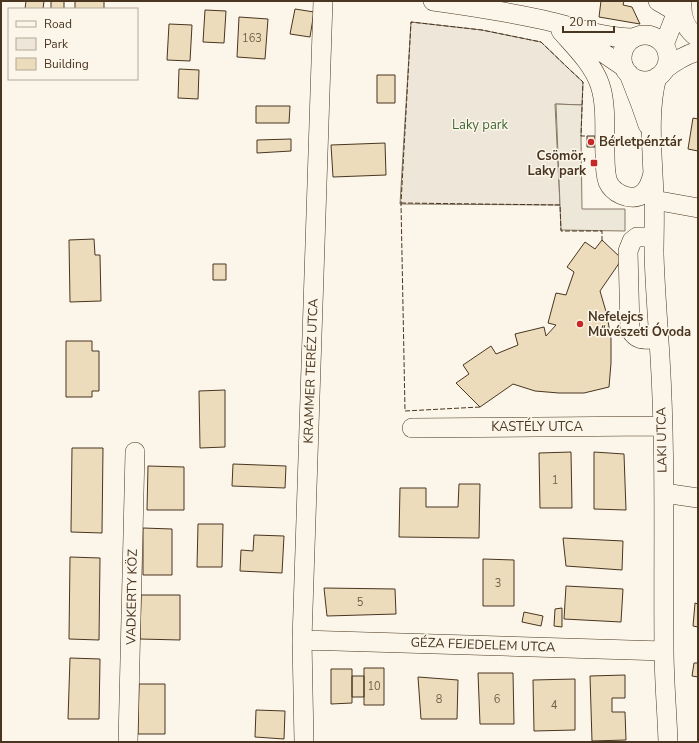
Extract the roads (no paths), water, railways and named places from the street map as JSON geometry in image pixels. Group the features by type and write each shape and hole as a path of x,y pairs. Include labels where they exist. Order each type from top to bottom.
{"street":[{"name":"KRAMMER TERÉZ UTCA","path":"304,742 302,640 323,1"},
{"path":"433,1 481,8 610,36 626,38 649,35 660,40 667,51 667,63 661,73"},
{"path":"626,71 622,60 624,47 628,42 648,32 658,23 673,2"},
{"path":"673,2 682,15 685,25 692,34 698,38"},
{"path":"664,45 673,2"},
{"path":"541,20 596,48 638,80 651,80 675,61 698,51"},
{"path":"561,30 587,62 600,86 604,103 605,166 608,182 616,192 622,195 634,197 640,196 648,187 653,174"},
{"path":"664,45 676,42 698,44"},
{"path":"597,78 626,71"},
{"name":"LAKI UTCA","path":"626,71 641,105 652,138"},
{"name":"LAKI UTCA","path":"661,73 655,84 652,138 654,260 660,357 664,494 664,651 668,742"},
{"path":"654,200 698,208"},
{"path":"654,237 638,238 632,241 628,251 630,329 632,334 639,338 658,339"},
{"name":"KASTÉLY UTCA","path":"412,428 662,425"},
{"name":"VADKERTY KÖZ","path":"128,742 135,452"},
{"path":"664,494 698,498"},
{"name":"GÉZA FEJEDELEM UTCA","path":"302,640 664,651"}],"place":[{"name":"Bérletpénztár","path":"591,142"},
{"name":"Csömör, Laky park","path":"594,163"},
{"name":"Nefelejcs Művészeti Óvoda","path":"580,324"}],"park label":[{"name":"Laky park","path":"480,125"}]}
